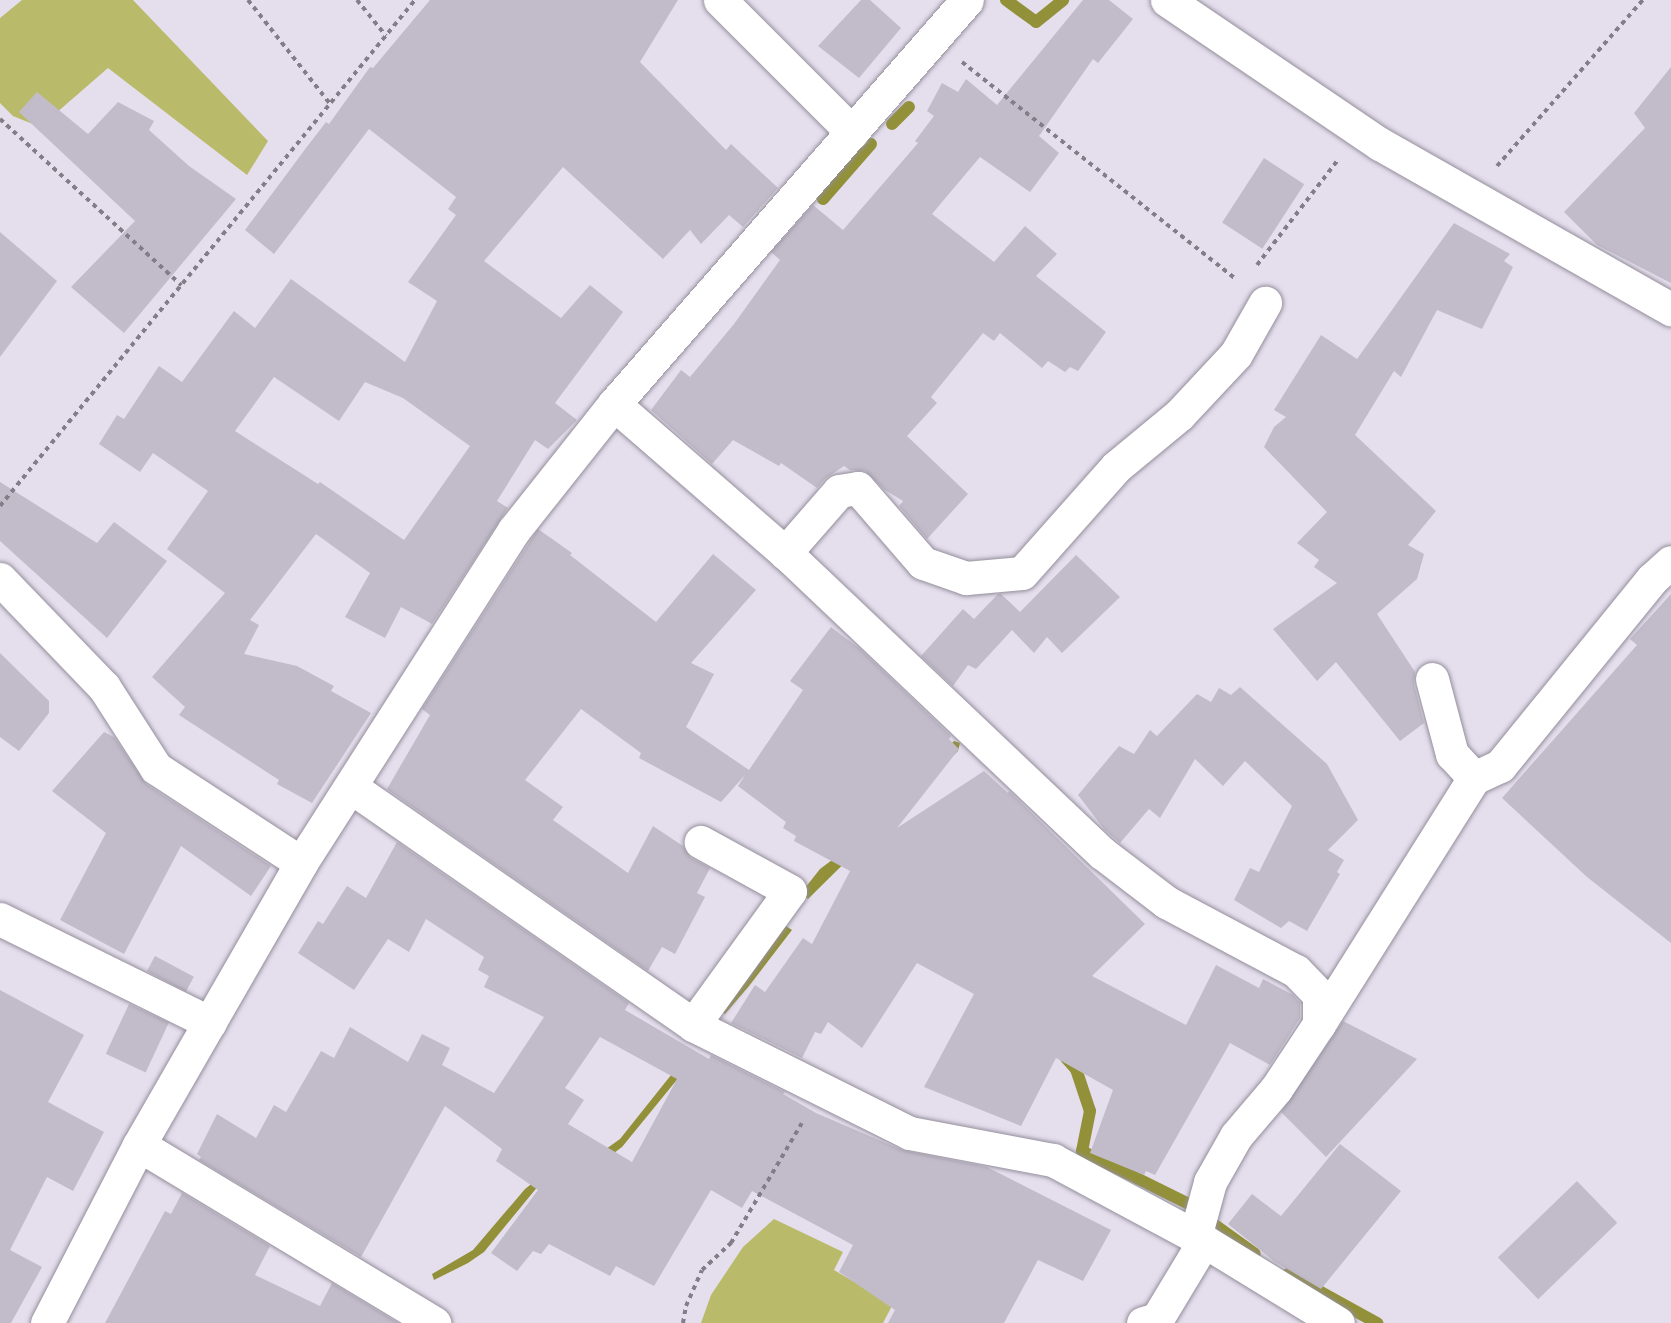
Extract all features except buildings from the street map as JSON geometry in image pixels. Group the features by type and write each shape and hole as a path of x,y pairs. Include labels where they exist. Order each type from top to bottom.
{"street":[{"path":"720,0 852,132"},
{"path":"47,1323 139,1145 301,863 514,530 614,404 967,0"},
{"path":"1167,0 1360,131 1671,309"},
{"path":"785,553 839,491 858,488 923,562 966,578 1023,573 1116,467 1179,415 1236,354 1254,294"},
{"path":"614,404 785,553 1102,853 1166,902 1296,971 1319,995 1319,1024"},
{"path":"1143,1323 1157,1319 1199,1239 1210,1182 1236,1136 1276,1089 1474,778 1500,766 1652,579 1671,562"},
{"path":"0,579 104,687 156,768 301,863"},
{"path":"1432,679 1452,754 1474,778"},
{"path":"351,787 693,1025 910,1133 1053,1160 1199,1239 1338,1323"},
{"path":"693,1025 790,891 701,842"},
{"path":"0,919 210,1023"},
{"path":"139,1145 434,1323"}],"path":[{"path":"248,0 330,104"},
{"path":"357,0 386,36"},
{"path":"0,506 415,0"},
{"path":"1470,195 1643,0"},
{"path":"933,39 1254,294 1360,131"},
{"path":"0,119 181,285"},
{"path":"683,1323 686,1306 702,1270 731,1243 822,1090"}],"shaded area":[{"path":"22,0 133,0 268,141 247,175 108,68 40,127 13,116 0,103 0,18"},
{"path":"954,741 960,743 958,751 808,899 801,893 820,869 844,851"},
{"path":"783,924 792,930 725,1014 720,1010"},
{"path":"691,1050 698,1054 622,1147 606,1159 539,1185 484,1252 434,1280 432,1274 473,1250 525,1189 540,1177 606,1149 620,1139"},
{"path":"774,1219 843,1252 834,1270 873,1293 903,1285 883,1323 701,1323 711,1295 743,1247"}],"waterway":[{"path":"1006,0 1036,22 1063,0"},
{"path":"892,124 909,107"},
{"path":"823,199 871,144"},
{"path":"1066,1058 1076,1069 1090,1111 1082,1151 1197,1208"},
{"path":"1215,1225 1255,1254"},
{"path":"1288,1274 1377,1323"}]}
